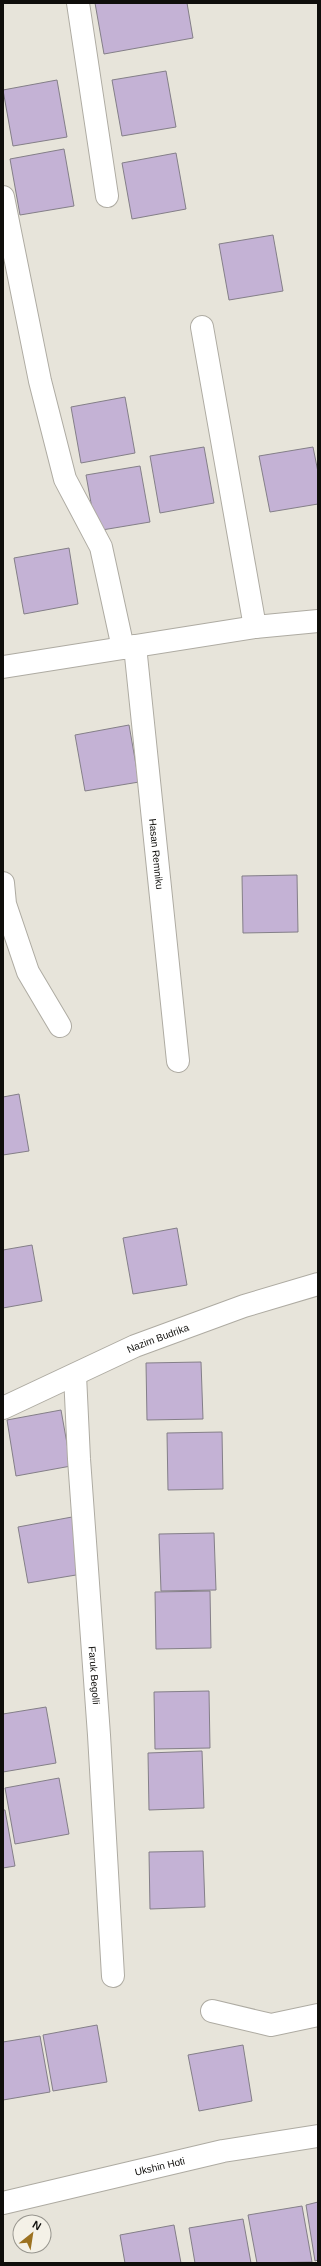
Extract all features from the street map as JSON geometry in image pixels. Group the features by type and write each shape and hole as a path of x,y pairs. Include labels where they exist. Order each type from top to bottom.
{"street":[{"path":"78,3 107,196"},
{"name":"Hasan Remniku","path":"3,197 40,381 65,479 101,547 129,647 178,1062"},
{"path":"202,327 255,626"},
{"path":"3,667 255,626 318,621"},
{"path":"3,883 5,904 28,972 60,1026"},
{"name":"Nazim Budrika","path":"3,1408 135,1346 244,1306 318,1284"},
{"name":"Faruk Begolli","path":"75,1375 79,1459 114,1976"},
{"path":"212,2011 271,2025 318,2015"},
{"name":"Ukshin Hoti","path":"3,2203 223,2152 318,2136"}],"building":[{"path":"95,3 187,3 193,38 104,54"},
{"path":"166,71 176,127 122,136 112,80"},
{"path":"57,80 67,137 13,146 3,90"},
{"path":"64,149 74,206 20,215 10,159"},
{"path":"176,153 186,209 132,219 122,163"},
{"path":"273,235 283,291 229,300 219,244"},
{"path":"125,397 135,453 81,463 71,407"},
{"path":"204,447 214,503 160,513 150,456"},
{"path":"313,447 318,472 318,504 270,512 259,456"},
{"path":"140,466 150,522 96,531 86,475"},
{"path":"69,548 78,604 24,614 14,558"},
{"path":"129,725 139,782 85,791 75,735"},
{"path":"297,875 298,932 243,933 242,876"},
{"path":"19,1094 29,1151 3,1155 3,1097"},
{"path":"177,1228 187,1285 133,1294 123,1238"},
{"path":"32,1245 42,1301 3,1308 3,1250"},
{"path":"201,1362 203,1419 147,1420 146,1363"},
{"path":"61,1410 71,1466 16,1476 7,1420"},
{"path":"222,1432 223,1489 168,1490 167,1433"},
{"path":"72,1517 82,1574 28,1583 18,1527"},
{"path":"214,1533 216,1590 161,1591 159,1534"},
{"path":"210,1591 211,1648 156,1649 155,1592"},
{"path":"209,1691 210,1748 155,1749 154,1692"},
{"path":"46,1707 56,1763 3,1772 3,1714"},
{"path":"202,1751 204,1808 149,1810 148,1753"},
{"path":"59,1778 69,1834 15,1844 5,1788"},
{"path":"3,1810 5,1810 15,1866 3,1868"},
{"path":"203,1851 205,1907 150,1909 149,1852"},
{"path":"97,2025 107,2082 53,2091 43,2035"},
{"path":"40,2036 50,2092 3,2100 3,2042"},
{"path":"243,2045 252,2101 199,2111 188,2055"},
{"path":"318,2202 318,2260 315,2261 306,2205"},
{"path":"302,2206 312,2262 257,2263 248,2215"},
{"path":"243,2219 251,2263 195,2263 189,2228"},
{"path":"174,2225 181,2263 125,2263 120,2235"}]}
